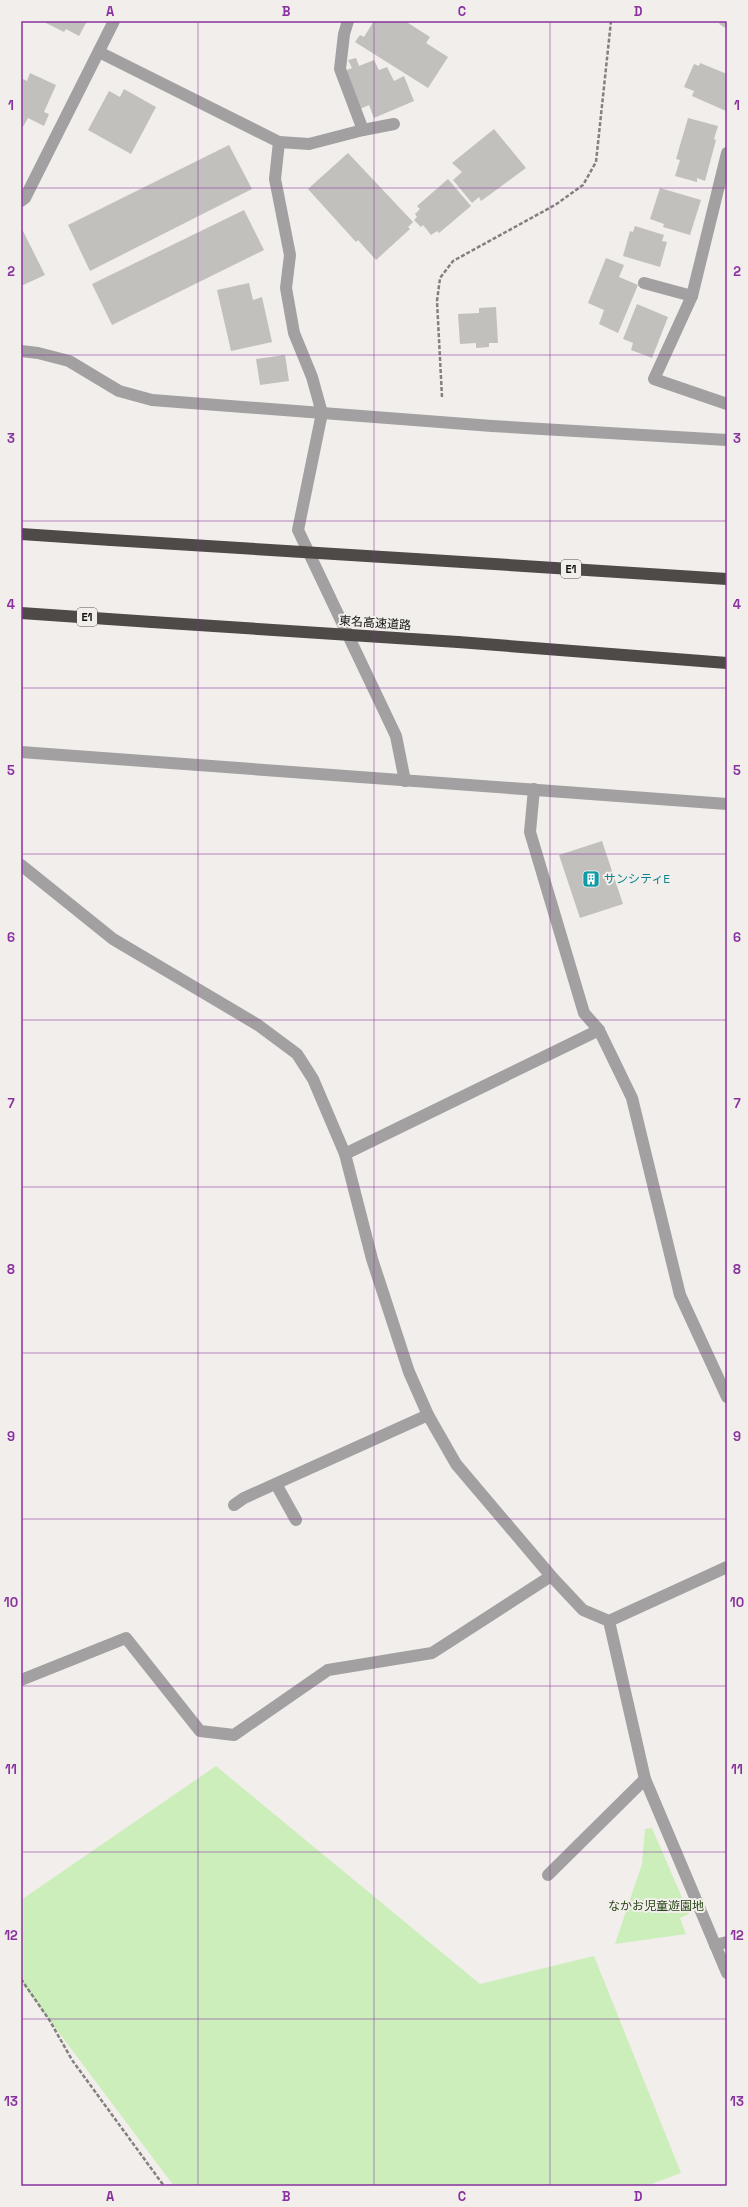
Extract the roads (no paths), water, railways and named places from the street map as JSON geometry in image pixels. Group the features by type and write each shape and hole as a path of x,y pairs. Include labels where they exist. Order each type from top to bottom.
{"highway":[{"name":"E1","path":"21,534 727,579"},
{"name":"東名高速道路","path":"21,613 458,642 727,663"}],"street":[{"path":"21,200 25,198 114,21"},
{"path":"348,21 344,34 340,69 363,130"},
{"path":"99,52 278,142 309,144 363,130 394,124"},
{"path":"278,142 275,179 290,255 286,288 294,333 312,377 322,413 298,530 396,736 406,781"},
{"path":"727,153 692,296 654,379 727,404"},
{"path":"644,283 692,296"},
{"path":"21,351 38,353 69,361 119,391 152,400 443,422 727,440"},
{"path":"21,752 727,804"},
{"path":"534,789 530,832 584,1013 599,1030 632,1098 680,1295 727,1397"},
{"path":"21,865 113,939 258,1025 297,1054 313,1079 345,1154 375,1266 409,1372 428,1415 456,1464 583,1610 609,1621 727,1567"},
{"path":"345,1154 599,1030"},
{"path":"234,1505 276,1484 428,1415"},
{"path":"276,1484 296,1520"},
{"path":"21,1680 126,1638 200,1731 234,1735 328,1670 432,1653 552,1576"},
{"path":"609,1621 645,1779 721,1943 727,1973"},
{"path":"548,1875 645,1779"}],"place":[{"name":"サンシティE","path":"591,879"}],"park label":[{"name":"なかお児童遊園地","path":"656,1906"}]}
